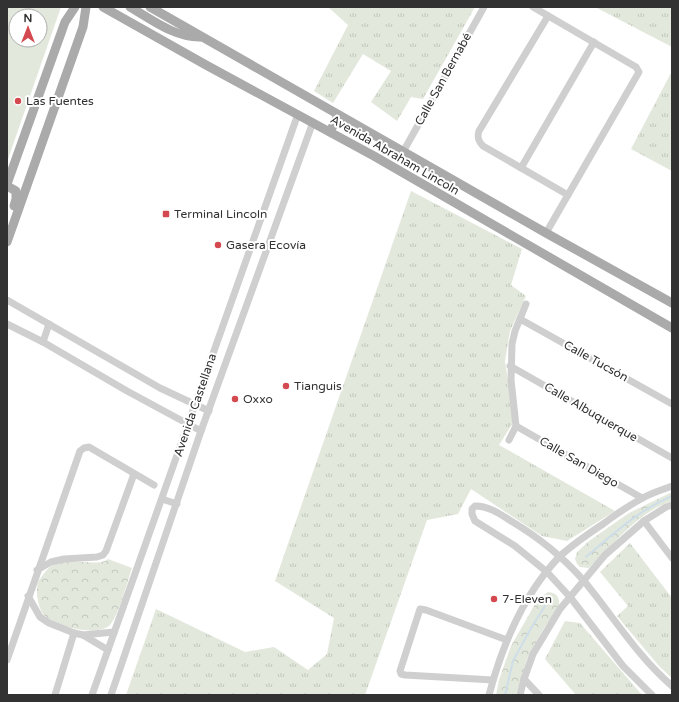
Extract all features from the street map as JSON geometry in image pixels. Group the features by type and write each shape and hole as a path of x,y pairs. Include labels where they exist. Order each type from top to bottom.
{"main road":[{"path":"7,241 9,224 17,194 14,189 7,185 65,22 75,7"},
{"path":"7,241 83,27 86,7"},
{"name":"Avenida Abraham Lincoln","path":"103,7 206,65 313,122 672,328"},
{"path":"130,7 166,28 186,36 202,37"},
{"path":"150,7 402,152 672,303"},
{"path":"330,132 338,115"}],"street":[{"name":"Calle San Bernabé","path":"402,152 484,7"},
{"path":"533,7 636,67 639,72 546,233"},
{"path":"548,16 479,131 478,139 483,146 568,195"},
{"path":"521,168 594,42"},
{"name":"Avenida Castellana","path":"92,695 298,114"},
{"name":"Avenida Castellana","path":"111,695 201,431 313,122"},
{"path":"7,300 142,378 209,411"},
{"path":"509,440 516,426 510,366 512,344 526,304"},
{"name":"Calle Tucsón","path":"520,318 672,404"},
{"path":"7,324 43,342 127,391 201,431"},
{"path":"43,342 49,324"},
{"name":"Calle Albuquerque","path":"510,366 672,458"},
{"name":"Calle San Diego","path":"516,426 642,498"},
{"path":"7,660 37,570 81,449 89,447 154,485"},
{"path":"37,570 51,562 64,559 98,557 103,555 106,551 134,474"},
{"path":"489,695 507,640 531,595 560,556 586,535 642,498 672,486"},
{"path":"162,499 177,504"},
{"path":"520,695 524,679 534,654 560,608 605,555 644,521 666,507 672,505"},
{"path":"652,695 623,666 570,597 547,572 515,546 475,521 472,514 472,509 475,506 489,508 525,530 560,556 583,581 644,658 672,686"},
{"path":"644,521 672,558"},
{"path":"28,596 40,617 49,623 74,634 83,635 114,632"},
{"path":"493,680 406,675 401,674 400,671 420,609 507,640"},
{"path":"55,695 74,634"},
{"path":"83,635 108,650"},
{"path":"524,679 539,695"}],"green space":[{"name":"Las Fuentes","path":"7,7 61,7 48,44 48,8 8,8 8,48 47,48 7,162"},
{"path":"328,7 475,7 423,99 411,97 397,121 371,102 391,71 363,54 333,103 314,91 348,25"},
{"path":"595,7 672,7 672,47"},
{"path":"672,71 672,171 631,149"},
{"path":"411,191 522,249 511,285 526,296 510,331 505,361 514,421 499,445 615,511 567,541 542,536 471,489 458,514 427,520 365,695 126,695 156,609 245,652 274,647 308,670 327,654 334,618 275,581"},
{"path":"672,492 672,501 660,506 637,521 589,568 580,567 577,564 575,559 577,552 589,541 629,513"},
{"path":"630,543 672,598 672,678 659,666 617,616 628,606 600,572"},
{"path":"108,559 132,568 117,614 110,625 104,629 96,630 76,629 66,627 44,615 38,602 37,587 39,580 50,567 64,562 97,562"},
{"path":"548,592 554,593 557,596 559,607 544,628 527,659 516,695 496,695 499,680 511,646 538,599"},
{"path":"565,621 580,623 642,695 576,695 545,659"}],"waterway":[{"path":"586,557 637,515 672,496"},
{"path":"505,695 513,661 545,606"}],"place":[{"name":"Las Fuentes","path":"18,101"},
{"name":"Terminal Lincoln","path":"166,214"},
{"name":"Gasera Ecovía","path":"218,245"},
{"name":"Tianguis","path":"286,386"},
{"name":"Oxxo","path":"235,399"},
{"name":"7-Eleven","path":"494,599"}]}
